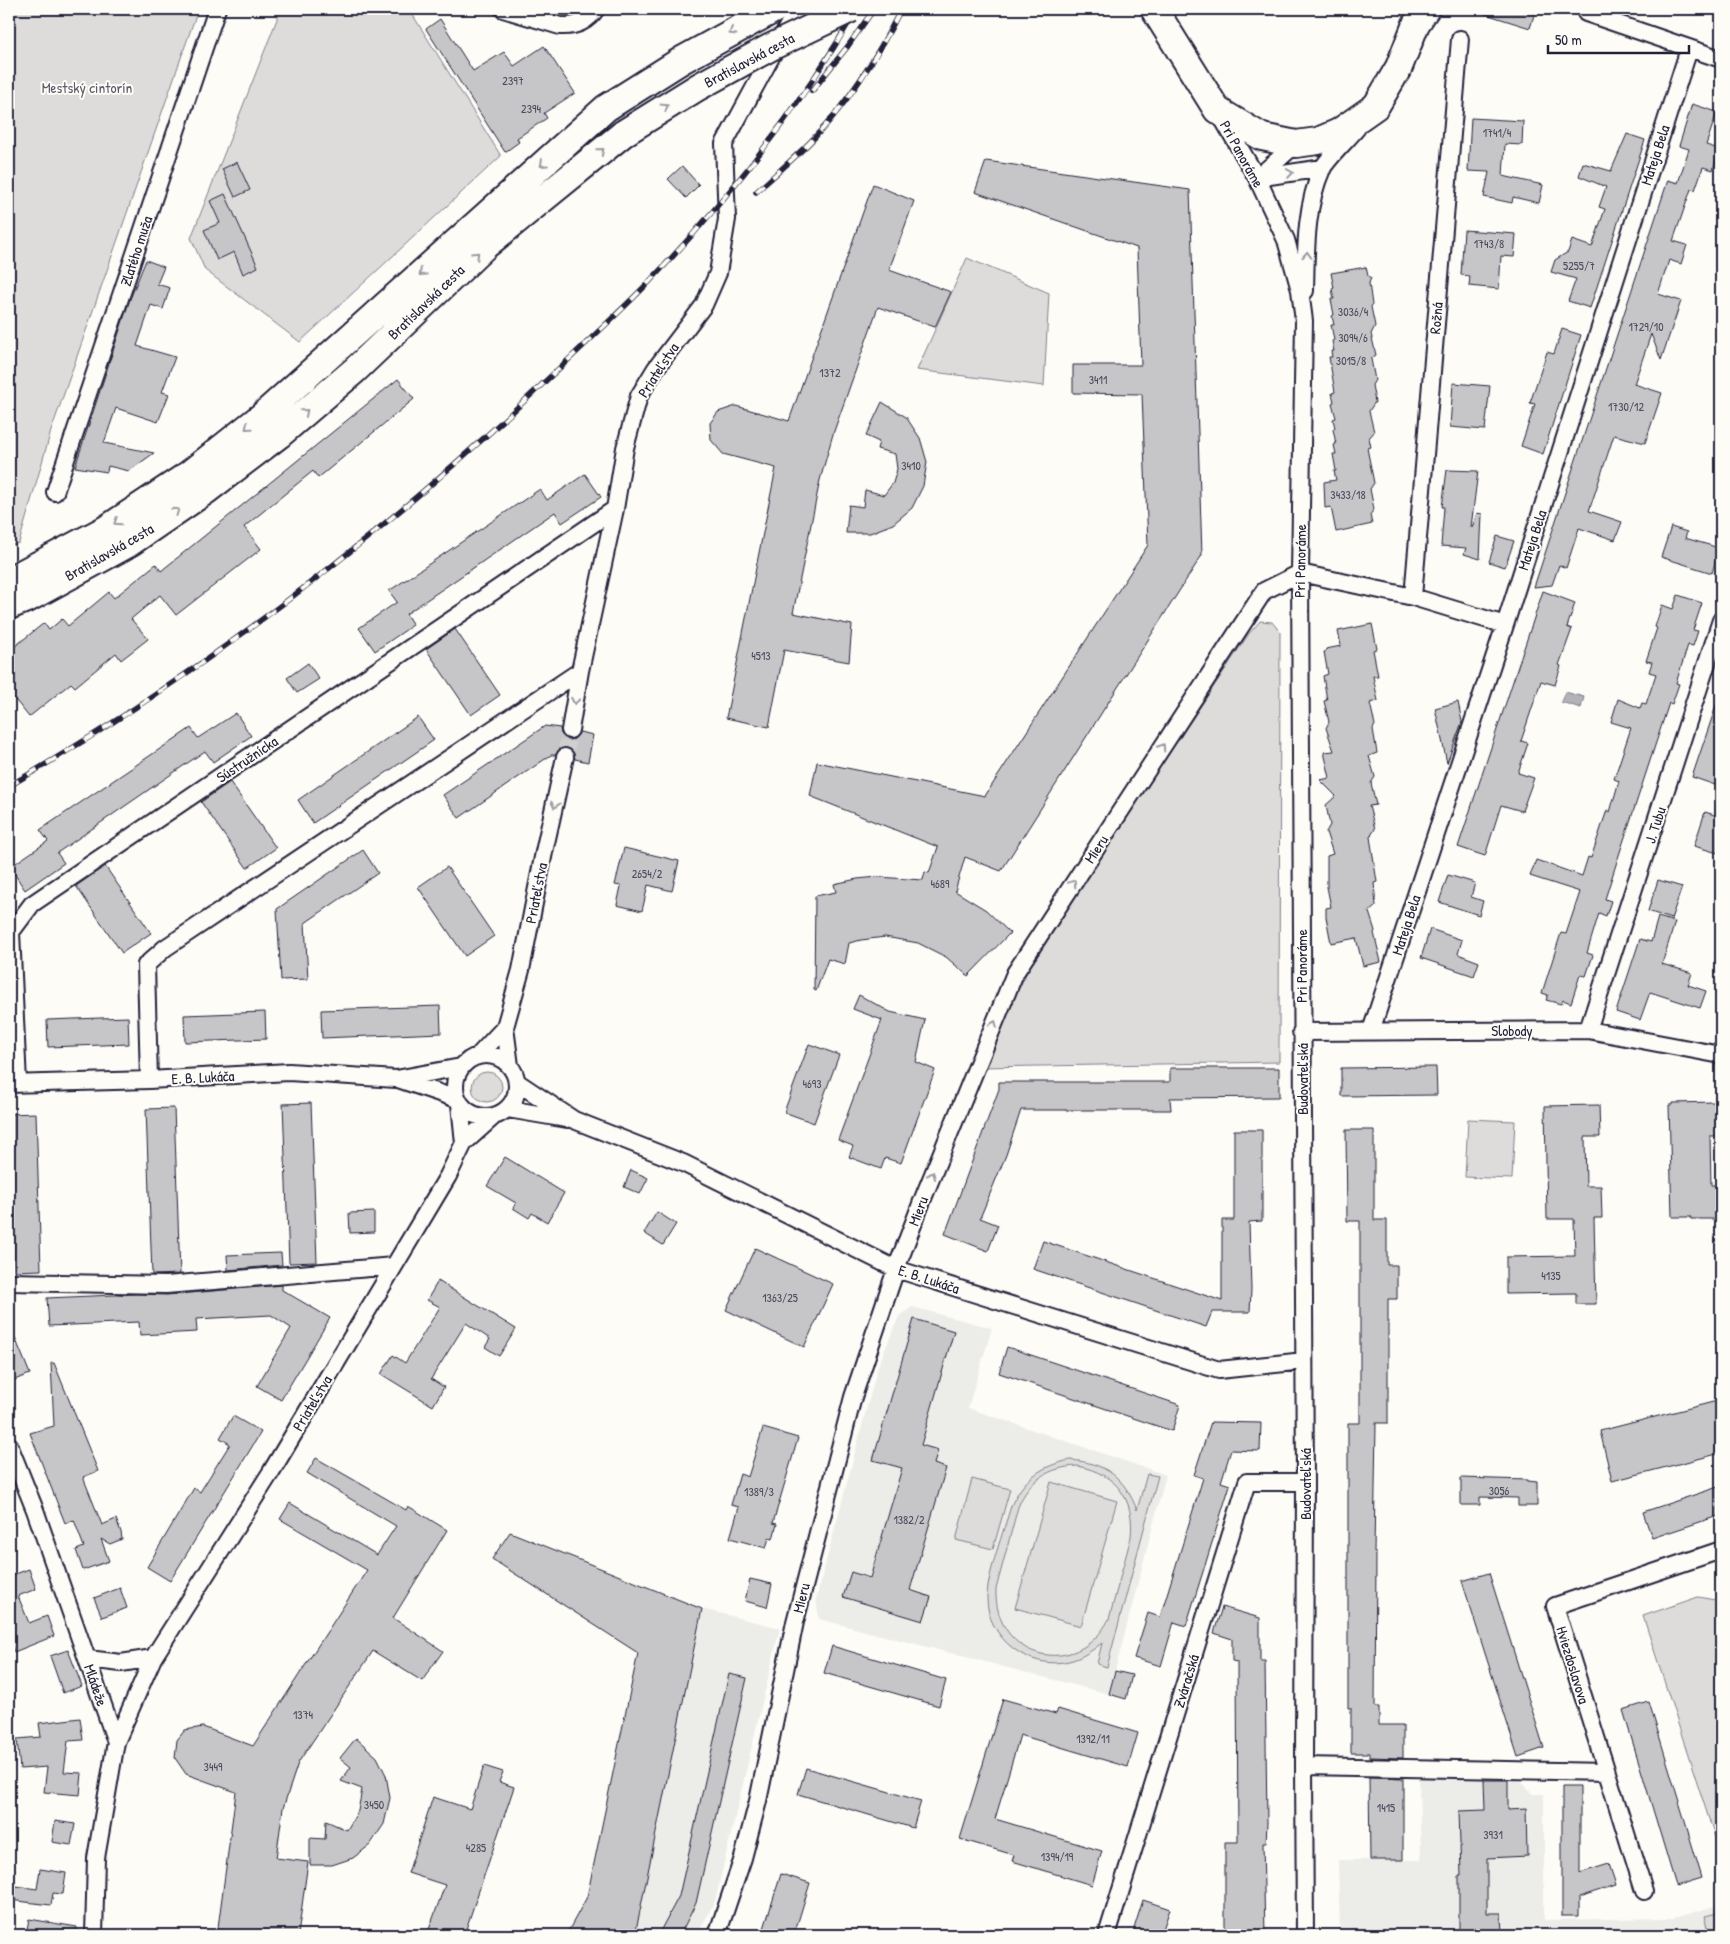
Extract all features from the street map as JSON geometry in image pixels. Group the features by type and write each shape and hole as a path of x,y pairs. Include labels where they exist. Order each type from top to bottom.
{"main road":[{"name":"Bratislavská cesta","path":"9,606 29,598 128,544 207,490 279,435 355,370 486,246 624,133 698,87 771,47 851,9"},
{"path":"1154,9 1217,110 1262,137 1296,144 1318,141 1339,132 1376,106 1399,67 1418,14"},
{"name":"Bratislavská cesta","path":"9,580 106,529 190,474 262,416 606,108 682,60 780,20"}],"street":[{"name":"Zlatého muža","path":"55,492 217,9"},
{"path":"503,9 560,26 568,26 585,21 596,9"},
{"name":"Priateľstva","path":"570,730 580,671 615,509 626,448 639,396 656,368 704,305 718,273 727,220 724,144 780,20 797,9"},
{"path":"1586,13 1689,49 1721,58"},
{"name":"Rožná","path":"1413,597 1460,39"},
{"name":"Mateja Bela","path":"1371,1031 1689,49"},
{"path":"1304,321 1308,224 1313,196 1323,168 1376,106"},
{"name":"Pri Panoráme","path":"1217,110 1257,178 1286,240 1300,290 1304,321 1300,573 1301,1032"},
{"path":"1257,178 1296,144"},
{"path":"1257,178 1323,168"},
{"name":"Sústružnícka","path":"14,1083 11,932 32,904 615,509"},
{"path":"1300,573 1413,597 1504,625"},
{"name":"Mieru","path":"717,1935 743,1858 758,1801 795,1622 853,1397 896,1269 1015,973 1264,591 1300,573"},
{"name":"J. Tubu","path":"1588,1030 1721,620"},
{"path":"149,1080 146,965 173,942 580,671"},
{"name":"Priateľstva","path":"510,1066 505,1028 521,970 537,884 565,757"},
{"name":"Priateľstva","path":"478,1056 505,1028"},
{"name":"Slobody","path":"1301,1032 1588,1030 1721,1055"},
{"name":"Budovateľská","path":"1301,1032 1305,1482 1305,1935"},
{"path":"459,1102 468,1112 477,1116 493,1117 508,1109 516,1097 517,1082 510,1066 494,1056 478,1056 468,1060 461,1067 455,1081 464,1143"},
{"name":"E. B. Lukáča","path":"14,1083 149,1080 289,1072 396,1078 461,1067"},
{"name":"E. B. Lukáča","path":"396,1078 459,1102"},
{"name":"E. B. Lukáča","path":"517,1082 574,1120"},
{"name":"E. B. Lukáča","path":"508,1109 574,1120 683,1163 896,1269 1220,1370 1304,1361"},
{"name":"Priateľstva","path":"116,1742 154,1658 271,1472 448,1176 464,1143 493,1117"},
{"path":"9,1282 166,1285 394,1266"},
{"name":"Mládeže","path":"9,1445 35,1510 116,1742 96,1858 94,1935"},
{"name":"Zváračská","path":"1107,1935 1247,1482 1305,1482"},
{"name":"Hviezdoslavova","path":"1644,1891 1555,1606 1721,1550"},
{"path":"88,1658 120,1663 154,1658"},
{"path":"1304,1766 1607,1772"}],"shaded area":[{"path":"1565,692 1584,697 1581,708 1561,702"},
{"path":"912,1307 992,1328 968,1408 1166,1475 1109,1694 819,1619 816,1599 878,1366 899,1316"},
{"path":"702,1609 780,1628 715,1901 697,1935 629,1935 639,1916"},
{"path":"1419,1777 1508,1777 1522,1782 1532,1794 1544,1794 1544,1920 1674,1918 1721,1904 1721,1935 1340,1935 1338,1860 1421,1860"}],"green space":[{"name":"Mestský cintorín","path":"9,9 198,9 51,431 19,543 9,546"},
{"path":"281,9 409,9 501,156 300,342 205,270 191,238"},
{"path":"967,258 1049,293 1044,386 917,370"},
{"path":"1260,621 1272,622 1280,632 1279,1062 981,1067 1034,957 1248,635"},
{"path":"487,1072 498,1076 502,1087 498,1098 487,1102 476,1098 472,1087 476,1076"},
{"path":"1468,1119 1515,1121 1512,1179 1465,1177"},
{"path":"1070,1460 1094,1464 1104,1468 1120,1480 1132,1498 1137,1510 1147,1474 1158,1476 1107,1667 1097,1664 1102,1643 1082,1656 1069,1661 1054,1663 1026,1656 1013,1649 1003,1639 994,1627 989,1613 987,1598 990,1577 1011,1506 1027,1481 1042,1470","holes":["1078,1466 1091,1470 1113,1482 1126,1500 1130,1511 1131,1537 1109,1619 1095,1638 1077,1650 1058,1655 1039,1654 1022,1646 1008,1632 999,1613 996,1589 1018,1507 1034,1482 1049,1472"]},
{"path":"972,1479 1010,1489 993,1549 956,1540"},
{"path":"1051,1482 1117,1501 1081,1626 1015,1608"},
{"path":"1698,1597 1721,1601 1721,1856 1643,1616"},
{"path":"1717,1913 1721,1935 1710,1935 1705,1916"}],"building":[{"path":"1480,9 1536,9 1530,28 1479,12"},
{"path":"440,19 473,71 504,52 514,66 544,46 575,93 544,113 547,118 517,138 519,142 505,152 426,29"},
{"path":"1692,104 1717,112 1706,145 1719,149 1713,170 1703,167 1695,190 1691,189 1673,241 1687,245 1681,264 1669,260 1658,294 1681,301 1661,360 1651,334 1634,384 1662,393 1645,443 1614,435 1589,511 1622,522 1615,540 1579,528 1566,568 1559,565 1552,585 1534,587 1668,180 1678,183 1689,149 1679,146"},
{"path":"1471,118 1523,121 1522,145 1505,144 1503,176 1543,185 1539,203 1513,197 1512,203 1484,197 1489,172 1468,171"},
{"path":"1627,134 1645,140 1590,308 1568,301 1576,279 1551,272 1555,260 1568,252 1572,240 1592,247 1605,209 1599,207 1606,187 1579,176 1583,163 1611,171"},
{"path":"986,161 1190,190 1202,555 1001,871 965,857 955,891 986,910 1010,933 968,976 946,957 918,943 885,937 849,943 845,964 828,959 816,991 814,990 815,896 836,892 834,884 857,879 878,877 923,880 925,872 929,873 938,847 810,796 817,762 985,796 1148,545 1142,394 1073,393 1073,365 1141,365 1137,248 975,192"},
{"path":"237,162 250,190 235,197 222,169"},
{"path":"682,166 699,185 686,198 668,179"},
{"path":"873,184 914,201 889,270 951,292 935,327 878,307 833,434 820,480 793,613 852,625 849,662 784,650 769,727 726,718 776,468 723,454 711,440 710,423 718,412 736,406 789,421"},
{"path":"225,194 258,267 243,274 234,252 217,260 204,230 220,223 210,201"},
{"path":"1464,230 1516,234 1514,257 1501,256 1499,289 1469,286 1470,276 1461,275"},
{"path":"146,260 164,267 157,284 170,288 163,309 151,305 137,346 175,357 162,392 169,394 158,422 116,408 104,443 154,453 129,471 108,466 107,472 75,467 130,299"},
{"path":"1366,267 1368,276 1371,278 1369,283 1371,307 1375,326 1371,334 1376,355 1371,359 1375,380 1372,385 1375,402 1369,411 1374,432 1369,438 1371,447 1367,448 1374,483 1370,489 1374,509 1370,515 1372,524 1336,532 1331,507 1325,508 1324,482 1336,480 1333,454 1336,454 1334,445 1336,444 1333,419 1336,418 1332,403 1334,402 1332,393 1335,392 1329,357 1332,357 1331,351 1334,351 1331,325 1334,325 1332,316 1334,315 1331,299 1334,299 1332,289 1334,288 1331,273"},
{"path":"1562,329 1581,335 1543,454 1521,446 1535,404 1530,403 1547,352 1554,354"},
{"path":"398,379 414,399 318,478 313,471 244,527 261,549 176,615 160,595 131,619 148,639 121,660 116,653 75,687 71,683 29,717 9,692 9,651 44,623 49,630 62,619 68,626 109,592 114,598 156,564 161,571"},
{"path":"1453,383 1490,386 1485,430 1450,427"},
{"path":"882,402 906,417 920,438 927,462 923,486 912,508 893,524 870,533 846,533 849,505 863,507 865,490 884,495 893,483 897,469 895,454 877,449 879,442 866,436"},
{"path":"1447,470 1478,471 1471,527 1477,513 1482,514 1480,559 1464,554 1466,548 1441,546 1444,507 1442,507"},
{"path":"585,474 601,497 562,523 555,512 406,614 413,625 375,651 359,628 397,602 389,591 540,489 547,500"},
{"path":"1671,527 1687,532 1685,538 1719,548 1712,573 1661,557"},
{"path":"1497,536 1514,541 1505,567 1489,562"},
{"path":"1543,591 1575,603 1567,627 1572,629 1559,665 1561,666 1555,685 1541,681 1521,741 1528,743 1518,773 1534,778 1522,811 1501,805 1485,856 1458,847"},
{"path":"1678,595 1702,603 1693,630 1698,631 1693,646 1688,645 1676,683 1679,684 1672,704 1669,703 1619,855 1605,899 1611,901 1606,916 1599,913 1587,953 1593,955 1586,976 1580,975 1571,1003 1563,1000 1561,1004 1546,1000 1548,995 1542,993 1561,933 1566,934 1580,892 1530,876 1536,860 1582,876 1588,857 1591,858 1607,810 1610,812 1619,781 1614,779 1631,728 1611,722 1618,699 1640,708 1642,703 1646,704 1656,674 1649,672 1652,662 1646,661 1657,628 1655,627 1662,605 1673,609"},
{"path":"1372,624 1377,649 1373,650 1378,676 1373,676 1378,701 1370,703 1375,725 1373,729 1377,753 1369,756 1375,777 1371,783 1376,805 1369,806 1375,829 1370,837 1377,882 1374,883 1376,906 1369,912 1381,962 1363,966 1356,938 1331,943 1326,917 1326,908 1331,907 1327,887 1327,856 1333,854 1326,832 1330,825 1326,805 1336,796 1320,780 1330,778 1324,752 1334,751 1326,728 1329,722 1324,701 1327,700 1323,676 1328,674 1324,652 1326,649 1341,646 1338,631"},
{"path":"455,629 500,695 471,715 426,649"},
{"path":"308,663 319,679 297,693 287,678"},
{"path":"1719,697 1721,698 1721,787 1692,777"},
{"path":"1458,702 1462,722 1447,763 1435,708"},
{"path":"236,713 251,736 213,762 205,751 57,853 64,863 25,890 10,867 48,841 40,830 191,728 198,738"},
{"path":"418,717 434,740 313,823 298,800"},
{"path":"545,726 560,728 561,734 568,740 574,739 580,732 593,735 588,762 575,759 571,749 562,748 555,755 551,755 459,818 443,795"},
{"path":"230,782 276,848 247,868 201,802"},
{"path":"1705,812 1721,817 1721,854 1694,846"},
{"path":"624,848 679,861 672,891 648,885 642,911 617,905 621,886 615,885"},
{"path":"363,850 378,873 305,923 308,979 281,980 277,909"},
{"path":"105,866 151,933 122,953 76,886"},
{"path":"447,867 494,936 465,956 418,887"},
{"path":"1448,875 1475,883 1471,897 1483,901 1479,915 1439,902"},
{"path":"1658,880 1682,887 1671,919 1648,911"},
{"path":"1658,917 1675,922 1662,964 1692,973 1688,985 1706,991 1700,1008 1650,992 1640,1020 1616,1012 1640,939 1651,942"},
{"path":"1430,929 1462,940 1458,954 1479,962 1474,976 1421,958"},
{"path":"859,995 890,1012 925,1020 916,1062 935,1070 901,1163 885,1158 881,1169 849,1157 853,1146 838,1140 882,1020 853,1009"},
{"path":"440,1006 441,1033 322,1038 321,1010"},
{"path":"265,1012 266,1039 185,1042 184,1015"},
{"path":"128,1017 129,1044 48,1047 47,1020"},
{"path":"809,1044 839,1055 814,1123 784,1112"},
{"path":"1436,1067 1437,1095 1341,1096 1341,1068"},
{"path":"1170,1068 1279,1068 1279,1097 1170,1098 1171,1110 1021,1110 1006,1155 980,1218 998,1225 988,1251 945,1234 999,1089 999,1082 1170,1082"},
{"path":"1715,1102 1715,1104 1721,1104 1721,1136 1710,1136 1711,1185 1721,1185 1721,1216 1718,1219 1672,1217 1669,1105 1673,1105 1673,1103"},
{"path":"311,1103 317,1262 289,1263 283,1104"},
{"path":"1599,1105 1600,1137 1585,1137 1586,1186 1601,1186 1602,1218 1594,1218 1596,1304 1576,1304 1576,1293 1506,1294 1506,1257 1575,1256 1574,1219 1547,1219 1545,1106"},
{"path":"174,1108 180,1274 152,1275 146,1109"},
{"path":"36,1113 41,1270 14,1271 9,1114"},
{"path":"1234,1130 1262,1130 1262,1221 1249,1222 1250,1312 1212,1312 1206,1327 1033,1269 1043,1241 1222,1301 1222,1220 1234,1220"},
{"path":"1346,1130 1374,1130 1374,1220 1387,1220 1387,1265 1397,1265 1397,1299 1388,1299 1388,1423 1376,1423 1374,1553 1376,1553 1375,1707 1379,1707 1379,1725 1403,1725 1403,1758 1369,1757 1369,1753 1351,1753 1351,1708 1348,1708 1348,1423 1360,1423 1360,1221 1347,1221"},
{"path":"505,1157 564,1193 547,1222 532,1213 529,1218 513,1208 516,1203 487,1186"},
{"path":"631,1170 648,1178 640,1194 624,1187"},
{"path":"374,1212 374,1232 350,1233 349,1213"},
{"path":"657,1212 676,1224 663,1245 644,1233"},
{"path":"755,1248 833,1284 804,1347 726,1310"},
{"path":"281,1253 282,1265 228,1270 227,1255"},
{"path":"438,1281 516,1329 499,1356 485,1347 490,1339 466,1323 431,1379 444,1387 433,1406 381,1374 393,1355 405,1363 440,1307 427,1300"},
{"path":"282,1285 282,1290 330,1318 281,1400 257,1386 291,1328 271,1315 196,1319 197,1332 140,1335 139,1322 49,1326 47,1298 137,1294 167,1295"},
{"path":"914,1319 954,1331 921,1445 938,1450 934,1464 946,1468 910,1590 931,1597 923,1621 843,1597 851,1572 870,1578 902,1468 873,1460"},
{"path":"9,1323 30,1374 9,1382"},
{"path":"1007,1347 1180,1405 1172,1431 999,1373"},
{"path":"51,1363 54,1363 98,1471 83,1477 102,1525 116,1519 121,1532 122,1539 110,1544 101,1539 109,1561 83,1570 76,1550 84,1547 74,1520 65,1523 30,1433 54,1426"},
{"path":"1721,1400 1721,1453 1612,1481 1600,1431"},
{"path":"233,1416 261,1432 170,1581 147,1567 194,1488 200,1492 230,1444 220,1438"},
{"path":"1211,1422 1261,1423 1260,1451 1231,1450 1221,1482 1230,1485 1186,1626 1174,1622 1161,1666 1134,1658 1148,1613 1160,1617 1203,1478 1194,1475"},
{"path":"763,1428 798,1438 773,1523 777,1524 773,1539 769,1538 766,1548 730,1538 739,1507 731,1505 740,1474 748,1477"},
{"path":"316,1458 406,1510 408,1506 447,1530 393,1618 443,1651 422,1681 373,1651 298,1763 283,1808 276,1858 308,1862 298,1935 217,1935 236,1792 186,1774 175,1758 177,1740 185,1730 203,1727 253,1746 367,1570 280,1519 290,1503 377,1555 396,1526 307,1473"},
{"path":"1461,1478 1528,1480 1537,1482 1537,1506 1518,1506 1518,1498 1480,1497 1480,1505 1461,1505"},
{"path":"1721,1486 1721,1515 1652,1538 1643,1512"},
{"path":"510,1532 702,1609 635,1935 566,1935 587,1897 638,1653 492,1559"},
{"path":"29,1569 36,1589 18,1596 29,1623 47,1616 54,1636 14,1652 9,1639 9,1574 10,1576"},
{"path":"1489,1573 1544,1748 1518,1757 1462,1581"},
{"path":"750,1579 772,1584 767,1607 745,1601"},
{"path":"120,1588 127,1608 102,1617 94,1598"},
{"path":"1222,1607 1260,1618 1260,1661 1265,1661 1267,1823 1266,1843 1263,1843 1265,1935 1225,1935 1225,1842 1238,1842 1237,1662 1232,1661 1232,1639 1214,1633"},
{"path":"832,1646 946,1680 939,1706 824,1673"},
{"path":"68,1650 82,1686 63,1693 50,1656"},
{"path":"1115,1671 1132,1675 1126,1699 1109,1694"},
{"path":"729,1674 747,1678 696,1903 680,1935 658,1935 679,1896"},
{"path":"1003,1699 1056,1714 1058,1709 1138,1733 1128,1767 1020,1735 995,1819 1102,1851 1092,1885 1012,1861 1014,1855 960,1839"},
{"path":"1649,1702 1702,1878 1676,1886 1623,1710"},
{"path":"80,1718 83,1740 68,1741 64,1772 82,1773 80,1795 44,1792 47,1767 20,1769 17,1739 41,1737 39,1723"},
{"path":"356,1738 377,1757 386,1775 390,1798 384,1824 370,1845 353,1858 332,1865 310,1865 310,1838 325,1839 326,1821 347,1830 358,1811 362,1789 341,1781 351,1767 340,1758"},
{"path":"484,1766 503,1772 499,1782 514,1787 464,1935 427,1935 445,1885 408,1873 433,1797 470,1809"},
{"path":"806,1768 921,1801 913,1828 798,1794"},
{"path":"1369,1777 1403,1778 1403,1860 1370,1860"},
{"path":"1484,1780 1508,1780 1508,1810 1526,1809 1527,1856 1487,1858 1487,1913 1501,1913 1502,1935 1459,1935 1459,1875 1461,1875 1459,1811 1485,1810"},
{"path":"1562,1786 1580,1786 1580,1873 1609,1864 1616,1885 1579,1897 1579,1916 1562,1916"},
{"path":"55,1821 75,1824 71,1845 52,1842"},
{"path":"40,1869 66,1873 63,1894 53,1893 51,1905 9,1900 9,1885 37,1889"},
{"path":"781,1874 810,1883 798,1922 793,1935 762,1935"},
{"path":"1143,1900 1170,1909 1161,1935 1132,1935"},
{"path":"29,1919 77,1927 76,1935 26,1935"}],"tunnel":[{"path":"565,757 570,730"}],"railway":[{"path":"9,786 82,742 154,695 292,597 425,490 489,433 625,306 707,218 787,117 812,82 857,9"},
{"path":"812,91 848,46 874,9"},
{"path":"756,192 808,144 852,92 873,60 901,9"}]}
